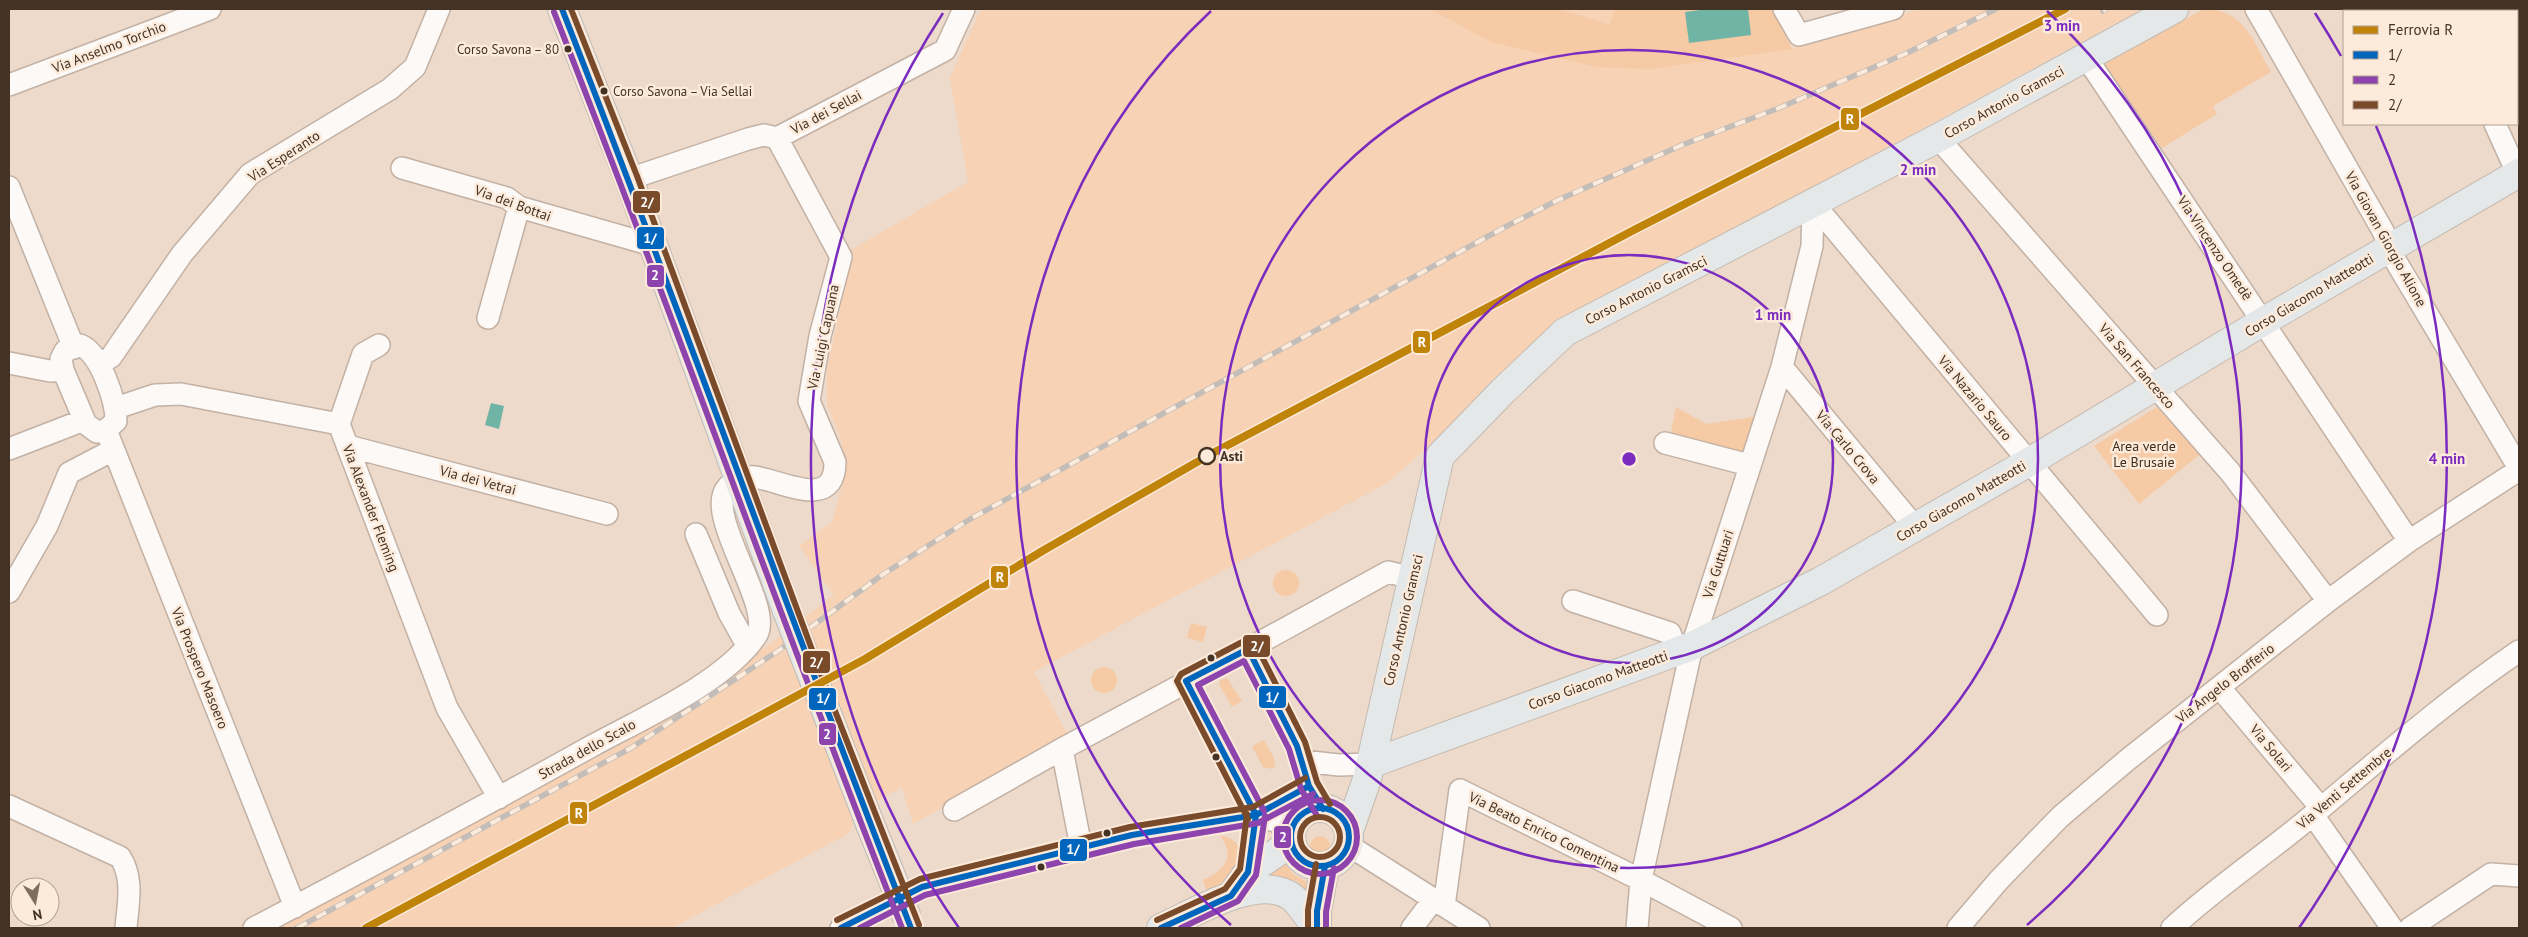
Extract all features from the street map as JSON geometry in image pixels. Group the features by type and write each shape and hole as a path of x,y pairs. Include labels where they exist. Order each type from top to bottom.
{"main road":[{"path":"562,9 629,179 787,611 870,824 888,895 909,923"},
{"name":"Corso Antonio Gramsci","path":"1348,838 1369,771 1440,456 1503,391 1565,332 1938,138 2174,9"},
{"name":"Corso Giacomo Matteotti","path":"1369,771 1684,649 1821,581 2029,462 2389,248 2519,175"},
{"path":"1231,896 1248,872 1293,835 1305,813 1369,771"},
{"path":"1293,835 1300,858 1307,863 1325,866 1340,859 1348,838 1345,823 1321,802"},
{"path":"1317,928 1317,911 1325,866"},
{"path":"1161,928 1231,896 1261,888 1279,891 1293,898 1317,928"}],"street":[{"name":"Via Anselmo Torchio","path":"9,85 210,9"},
{"name":"Via Esperanto","path":"99,364 111,357 182,254 250,174 390,89 415,67 439,9"},
{"name":"Via dei Sellai","path":"629,179 748,139 764,135 777,138 945,50 964,9"},
{"path":"1784,9 1799,35 1893,9"},
{"name":"Via Giovan Giorgio Alione","path":"2256,9 2383,231 2395,260 2519,469"},
{"name":"Via Vincenzo Omedè","path":"2086,57 2264,321 2409,541"},
{"path":"2494,125 2519,175"},
{"name":"Via Luigi Capuana","path":"739,481 753,476 805,491 826,485 834,476 835,470 835,462 809,401 820,336 841,257 777,138"},
{"name":"Via San Francesco","path":"1938,138 2230,472 2328,601"},
{"name":"Via dei Bottai","path":"402,168 507,198 519,207 652,245"},
{"path":"9,187 74,348"},
{"name":"Via Guttuari","path":"1637,928 1641,880 1684,649 1782,367 1812,246 1813,203"},
{"name":"Via Nazario Sauro","path":"1813,203 2157,615"},
{"path":"488,318 519,207"},
{"path":"116,408 155,395 180,394 339,424 363,354 379,345"},
{"path":"80,346 92,352 99,364 116,408 116,421 106,430 97,432 86,424 84,420 63,370 61,359 65,351 80,346"},
{"path":"9,363 50,371 63,370"},
{"name":"Via Carlo Crova","path":"1782,367 1914,527"},
{"path":"9,449 84,420"},
{"name":"Via Alexander Fleming","path":"339,424 447,708 499,798"},
{"name":"Via Prospero Masoero","path":"106,430 295,907"},
{"path":"1665,443 1749,465"},
{"name":"Via dei Vetrai","path":"348,446 607,514"},
{"path":"9,592 47,526 69,473 113,450"},
{"name":"Via Angelo Brofferio","path":"1958,928 1999,880 2060,817 2126,761 2328,601 2409,541 2519,469"},
{"name":"Strada dello Scalo","path":"254,928 499,798 686,694 724,668 748,646 760,630 761,625 753,596 723,514 721,496 728,486 739,481"},
{"path":"696,534 728,613 748,646"},
{"path":"954,810 1186,681 1388,572 1412,578"},
{"path":"1573,601 1670,633 1684,649"},
{"path":"922,887 1132,835 1256,815 1321,802 1297,746 1248,649"},
{"name":"Via Venti Settembre","path":"2172,928 2207,895 2317,812 2444,705 2519,651"},
{"path":"1186,681 1256,815 1293,835"},
{"name":"Via Solari","path":"2220,688 2317,812 2392,928"},
{"path":"1062,749 1081,847"},
{"path":"1302,761 1339,765 1369,771"},
{"name":"Via Beato Enrico Comentina","path":"1439,902 1460,790 1641,880 1731,928"},
{"path":"9,806 120,857 127,867 129,880 126,928"},
{"path":"1348,838 1385,870 1479,928"},
{"path":"2410,928 2491,874 2519,876"},
{"path":"841,928 888,895"},
{"path":"1412,928 1439,902"}],"shaded area":[{"name":"Asti","path":"981,9 1773,9 1792,49 1921,9 2142,9 1574,318 1387,483 1034,672 1069,738 913,824 902,787 857,812 849,833 672,928 278,928 626,742 683,707 753,657 834,595 799,546 832,522 846,473 841,439 827,405 827,369 851,258 849,251 968,182 950,78"}],"green space":[{"path":"1430,9 1558,9 1610,25 1615,9 1773,9 1792,49 1650,69 1597,67 1491,42"},
{"path":"2204,9 2218,10 2238,21 2253,39 2271,72 2213,106 2217,114 2162,148 2104,63"},
{"path":"1676,407 1706,424 1754,417 1743,456 1670,437"},
{"name":"Area verde Le Brusaie","path":"2157,407 2200,454 2139,504 2094,446"},
{"path":"1286,570 1296,573 1299,583 1296,593 1286,596 1276,593 1273,583 1276,573"},
{"path":"1191,623 1207,627 1203,642 1187,638"},
{"path":"1104,667 1114,670 1117,680 1114,690 1104,693 1094,690 1091,680 1094,670"},
{"path":"1227,678 1242,701 1232,707 1219,684 1220,680"},
{"path":"1264,740 1274,758 1275,767 1272,769 1263,767 1252,746"},
{"path":"1220,836 1234,841 1238,846 1240,852 1239,866 1235,880 1208,894 1203,880 1222,868 1227,857 1225,844"},
{"path":"1320,836 1327,839 1330,846 1327,853 1320,856 1313,853 1310,846 1313,839"},
{"path":"1286,864 1293,874 1312,885 1310,894 1297,881 1267,876"}],"water":[{"path":"1708,9 1748,9 1751,35 1689,43 1685,12"},
{"path":"491,403 504,406 499,429 485,425"}],"railway":[{"path":"297,928 631,748 778,651 882,575 970,519 1507,226 1558,200 1682,145 1779,108 1907,53 1996,9"}],"rail line":[{"name":"R","path":"366,928 865,659 1044,550 1211,454 1632,231 2065,9"}],"transit line":[{"name":"1/","path":"562,9 911,928"},
{"name":"2/","path":"571,9 637,176 828,693 919,925"},
{"name":"2","path":"554,12 902,928"},
{"name":"2/","path":"1248,819 1177,681 1181,674 1246,640 1256,645 1305,742 1317,782 1330,804"},
{"name":"1/","path":"1186,681 1248,649 1297,746 1309,786 1323,809"},
{"name":"2","path":"1264,811 1198,685 1244,661 1289,749 1301,789 1316,814"},
{"name":"1/","path":"1186,681 1256,815"},
{"name":"2/","path":"837,920 920,879 1130,827 1253,807 1305,778"},
{"name":"1/","path":"841,928 922,887 1132,835 1256,815 1309,786"},
{"name":"2","path":"860,928 925,895 1134,844 1258,823 1313,794"},
{"name":"2","path":"1313,800 1327,800 1341,806 1351,816 1357,830 1357,837 1355,851 1341,868 1327,874 1313,874 1299,868 1289,858 1283,844 1283,830 1289,816 1299,806 1313,800"},
{"name":"1/","path":"1320,808 1331,810 1344,821 1349,837 1347,848 1336,861 1320,866 1309,864 1296,853 1291,837 1293,826 1304,813 1320,808"},
{"name":"2/","path":"1157,920 1225,889 1240,869 1247,814"},
{"name":"1/","path":"1161,928 1231,896 1248,872 1256,815"},
{"name":"2","path":"1181,928 1238,901 1256,875 1265,816"},
{"name":"2/","path":"1316,817 1324,817 1331,820 1337,826 1340,837 1337,848 1331,854 1324,857 1316,857 1309,854 1303,848 1300,841 1300,833 1303,826 1309,820 1316,817"},
{"name":"2/","path":"1308,928 1308,910 1316,864"},
{"name":"1/","path":"1317,928 1317,911 1325,866"},
{"name":"2","path":"1326,928 1326,912 1334,868"}],"place":[{"name":"Corso Savona – 80","path":"568,49"},
{"name":"Corso Savona – Via Sellai","path":"604,91"},
{"name":"Asti","path":"1207,456"}]}
